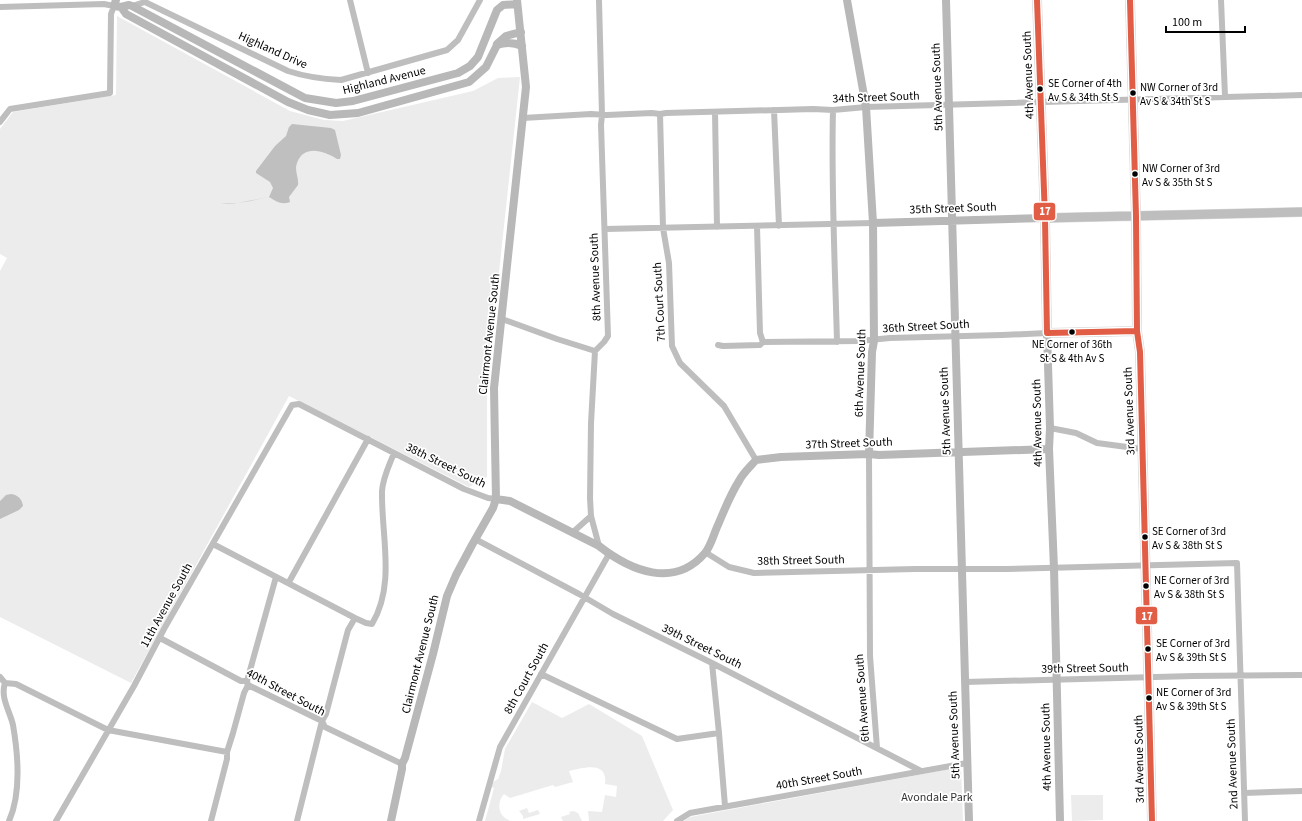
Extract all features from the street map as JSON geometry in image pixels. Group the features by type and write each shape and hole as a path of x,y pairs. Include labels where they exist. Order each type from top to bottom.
{"main road":[{"name":"4th Avenue South","path":"1037,0 1045,218 1047,332"},
{"name":"3rd Avenue South","path":"1130,0 1136,216 1137,331 1140,352 1152,821"},
{"name":"35th Street South","path":"1045,218 1302,212"},
{"name":"36th Street South","path":"1047,332 1137,331"}],"street":[{"path":"344,0 350,0 368,73"},
{"name":"Highland Drive","path":"132,6 145,2 288,71 323,80 341,80 447,50 458,40 480,0"},
{"name":"6th Avenue South","path":"847,0 866,107 873,223 874,341 872,352 869,454 870,656 877,748"},
{"name":"5th Avenue South","path":"946,0 969,821"},
{"path":"1221,0 1225,96"},
{"name":"8th Avenue South","path":"595,351 608,336 601,125 599,1"},
{"name":"Highland Avenue","path":"132,6 305,98 336,103 353,101 458,73 470,66 478,57 497,10 503,5 517,2"},
{"name":"Clairmont Avenue South","path":"391,821 402,764 406,758 434,654 447,596 456,575 493,508 496,499 494,388 526,87 517,2"},
{"path":"0,7 104,4 132,6"},
{"path":"0,122 10,110 110,93 111,14 117,4"},
{"name":"Highland Avenue","path":"117,4 126,14 288,102 308,110 330,115 358,113 469,82 486,67 496,45"},
{"path":"496,45 506,36 521,32"},
{"path":"496,45 514,43 522,46"},
{"name":"34th Street South","path":"523,118 602,114 660,114 813,109 833,110 866,107 1302,95"},
{"path":"774,110 779,226"},
{"path":"833,110 833,224 837,342"},
{"path":"715,112 717,227"},
{"name":"7th Court South","path":"660,114 663,228 669,263 672,346 680,362 724,406 756,460"},
{"name":"35th Street South","path":"605,229 779,226 1045,218"},
{"path":"757,226 760,333 763,342"},
{"path":"502,319 595,351 591,423 591,516 599,546"},
{"name":"36th Street South","path":"718,345 760,345 763,342 874,341 890,338 1002,335 1047,332"},
{"name":"4th Avenue South","path":"1047,332 1060,821"},
{"name":"38th Street South","path":"298,404 464,489 488,498 510,501 599,546 609,554 639,569 652,573 667,574 683,570 705,552 729,567 754,573 915,569 961,570 1237,563"},
{"name":"11th Avenue South","path":"56,821 292,405 298,404"},
{"path":"1050,428 1076,433 1097,443 1142,449"},
{"path":"289,582 368,439"},
{"name":"37th Street South","path":"756,460 781,457 878,455 1049,448"},
{"path":"213,544 276,577 289,582 366,624 372,624 378,615 386,566 382,491 385,473 394,453"},
{"path":"705,552 739,480 756,460"},
{"path":"572,533 591,516"},
{"name":"39th Street South","path":"475,539 631,623 921,771"},
{"name":"8th Court South","path":"480,821 500,747 609,554"},
{"name":"2nd Avenue South","path":"1237,563 1245,821"},
{"path":"211,821 227,758 226,752 234,733 244,693 248,685 247,681 276,577"},
{"path":"297,821 322,721 326,714 348,630 355,618"},
{"name":"40th Street South","path":"160,638 241,681 246,682 248,685 322,721 325,727 402,764"},
{"path":"712,663 725,806"},
{"path":"541,674 677,739 719,733"},
{"name":"39th Street South","path":"965,682 1302,675"},
{"path":"0,677 5,683 16,684 108,730 226,752"},
{"path":"5,683 3,689 4,697 12,723 16,747 16,788 9,821"},
{"name":"40th Street South","path":"677,821 690,813 967,762"},
{"path":"1244,793 1302,791"}],"green space":[{"path":"117,16 290,111 324,120 343,121 473,91 498,78 520,77 487,384 487,477 469,487 289,396 131,683 0,617 0,271 7,258 0,254 0,129 13,112 116,95"},
{"path":"532,702 562,718 589,704 642,736 673,810 663,821 589,821 588,811 602,812 605,795 616,797 617,786 605,784 605,776 603,771 593,767 587,767 569,771 573,782 555,787 553,785 510,798 504,794 499,805 501,813 511,821 485,821 494,788 491,787 493,782 498,779 501,771 505,749"},
{"name":"Avondale Park","path":"961,767 963,821 683,821 690,817"},
{"path":"1071,795 1103,795 1103,820 1072,821"},
{"path":"527,808 529,813 538,810 540,814 523,819 523,816 519,811"},
{"path":"573,811 578,813 582,821 563,821 561,817 570,814 569,812"}],"shaded area":[{"path":"292,124 331,128 335,130 341,155 340,159 315,151 304,153 297,163 296,168 298,185 289,197 290,202 284,203 269,197 273,188 270,182 256,173 256,171 275,146 286,136 289,127"},
{"path":"6,495 16,495 22,501 23,506 19,510 0,519 0,501"}],"transit line":[{"name":"17","path":"1037,0 1045,218 1047,333 1137,331"},
{"name":"17","path":"1130,0 1136,216 1137,331 1140,352 1152,821"}],"place":[{"name":"SE Corner of 4th Av S & 34th St S","path":"1040,89"},
{"name":"NW Corner of 3rd Av S & 34th St S","path":"1133,93"},
{"name":"NW Corner of 3rd Av S & 35th St S","path":"1135,174"},
{"name":"NE Corner of 36th St S & 4th Av S","path":"1072,332"},
{"name":"SE Corner of 3rd Av S & 38th St S","path":"1145,537"},
{"name":"NE Corner of 3rd Av S & 38th St S","path":"1146,586"},
{"name":"SE Corner of 3rd Av S & 39th St S","path":"1148,649"},
{"name":"NE Corner of 3rd Av S & 39th St S","path":"1149,698"}]}
